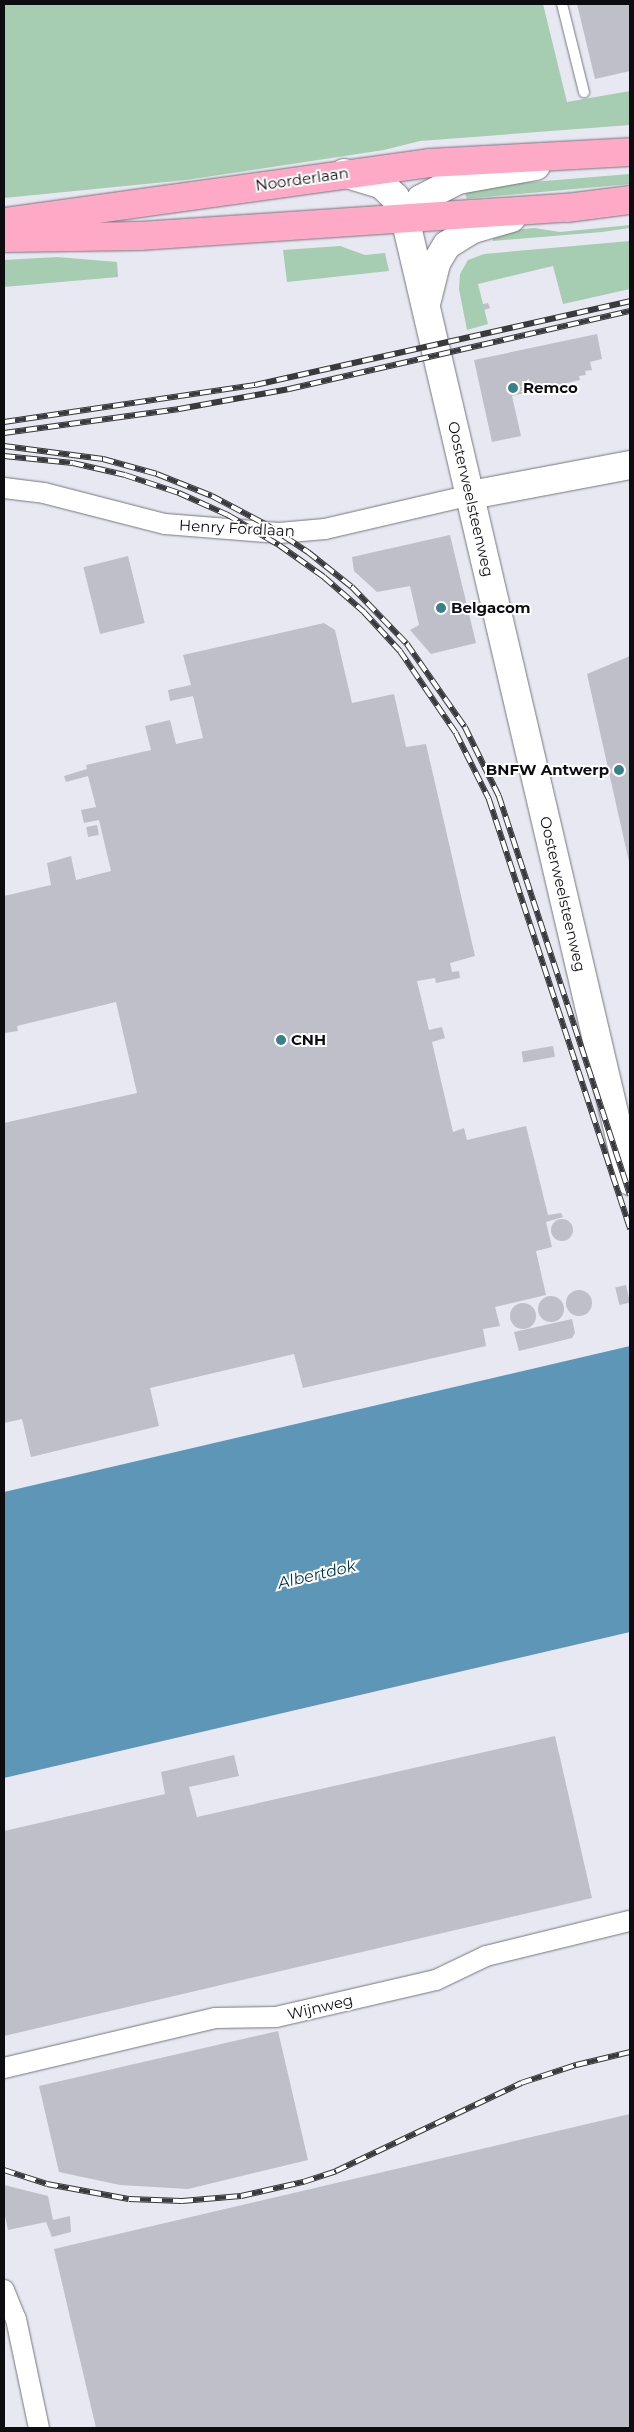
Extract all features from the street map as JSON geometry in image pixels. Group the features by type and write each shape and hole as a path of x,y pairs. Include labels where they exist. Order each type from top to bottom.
{"main road":[{"name":"Noorderlaan","path":"405,218 421,199 458,180 602,155 630,152"},
{"name":"Noorderlaan","path":"4,222 344,173 483,158 602,155"},
{"name":"Oosterweelsteenweg","path":"344,173 381,184 396,197 405,218 630,1181"},
{"path":"426,307 436,263 453,239 489,222 567,208 630,200"},
{"path":"4,238 140,236 567,208"},
{"path":"470,495 630,465"}],"street":[{"name":"Henry Fordlaan","path":"4,488 44,493 165,524 279,532 324,530 470,495"},
{"name":"Wijnweg","path":"4,2068 215,2018 276,2017 436,1980 486,1956 630,1920"},
{"path":"4,2290 16,2318 39,2428"}],"lane":[{"path":"562,4 584,92"}],"green space":[{"path":"4,4 543,4 567,102 630,91 630,125 420,141 384,150 186,180 4,198"},
{"path":"630,174 630,184 467,199 465,194 472,187"},
{"path":"630,225 630,228 602,232 493,241 493,232 534,228 560,232"},
{"path":"630,241 630,289 563,304 553,266 478,284 488,324 467,330 459,289 460,274 468,260 484,254"},
{"path":"340,246 365,255 385,253 389,271 287,282 283,250"},
{"path":"57,257 117,262 118,277 4,287 4,260"}],"water":[{"name":"Albertdok","path":"630,1346 630,1632 4,1778 4,1492"}],"building":[{"path":"577,4 630,4 630,71 595,79"},
{"path":"488,303 490,308 484,310 483,304"},
{"name":"Remco","path":"597,334 602,359 590,362 592,370 585,371 586,375 579,376 580,380 512,396 521,436 492,442 474,360"},
{"name":"Belgacom","path":"450,535 476,643 431,654 410,630 419,625 410,586 377,592 354,571 352,557"},
{"path":"128,556 145,623 100,634 83,567"},
{"name":"CNH","path":"324,623 335,630 352,703 394,694 406,747 426,744 475,956 450,963 452,972 459,971 460,978 436,983 435,978 417,981 429,1030 442,1027 445,1038 432,1042 453,1132 464,1128 467,1140 526,1126 548,1215 561,1213 563,1217 546,1222 552,1247 536,1251 546,1295 495,1307 500,1326 483,1329 486,1346 303,1388 294,1354 150,1388 159,1426 31,1457 22,1419 4,1423 4,1123 137,1093 116,1002 17,1026 18,1031 4,1033 4,896 51,885 47,863 71,856 76,880 111,871 99,820 84,823 81,810 96,807 88,776 66,782 64,776 87,769 86,765 151,750 145,726 170,720 176,744 203,738 193,696 170,701 168,690 191,685 183,655"},
{"name":"BNFW Antwerp","path":"630,656 630,862 629,862 587,674"},
{"path":"97,825 99,835 88,837 86,827"},
{"path":"553,1046 555,1057 523,1062 521,1052"},
{"path":"562,1219 570,1222 573,1230 570,1238 562,1241 554,1238 551,1230 554,1222"},
{"path":"626,1285 630,1303 619,1305 615,1287"},
{"path":"579,1290 588,1294 592,1303 588,1312 579,1316 570,1312 566,1303 570,1294"},
{"path":"551,1296 560,1300 564,1309 560,1318 551,1322 542,1318 538,1309 542,1300"},
{"path":"523,1303 532,1307 536,1316 532,1325 523,1329 514,1325 510,1316 514,1307"},
{"path":"572,1319 575,1333 572,1338 519,1351 514,1332"},
{"path":"555,1736 592,1898 4,2036 4,1831 165,1794 161,1772 234,1755 239,1776 189,1787 197,1817"},
{"path":"278,2031 308,2160 188,2189 120,2185 59,2172 39,2086"},
{"path":"630,2114 630,2428 96,2428 54,2249"},
{"path":"4,2185 48,2196 53,2220 70,2216 71,2232 52,2237 46,2222 8,2230 4,2211"}],"railway":[{"path":"4,422 255,385 630,301"},
{"path":"4,433 179,409 289,389 630,311"},
{"path":"4,446 103,459 157,474 212,496 267,525 308,552 352,587 407,644 465,727 499,796 630,1195"},
{"path":"4,456 73,463 125,475 179,493 228,515 279,545 324,577 364,612 400,651 456,733 489,799 630,1229"},
{"path":"4,2170 47,2184 129,2199 182,2201 241,2196 303,2182 336,2171 521,2083 576,2065 630,2052"}],"place":[{"name":"Remco","path":"513,388"},
{"name":"Belgacom","path":"441,608"},
{"name":"BNFW Antwerp","path":"619,770"},
{"name":"CNH","path":"281,1040"}]}
